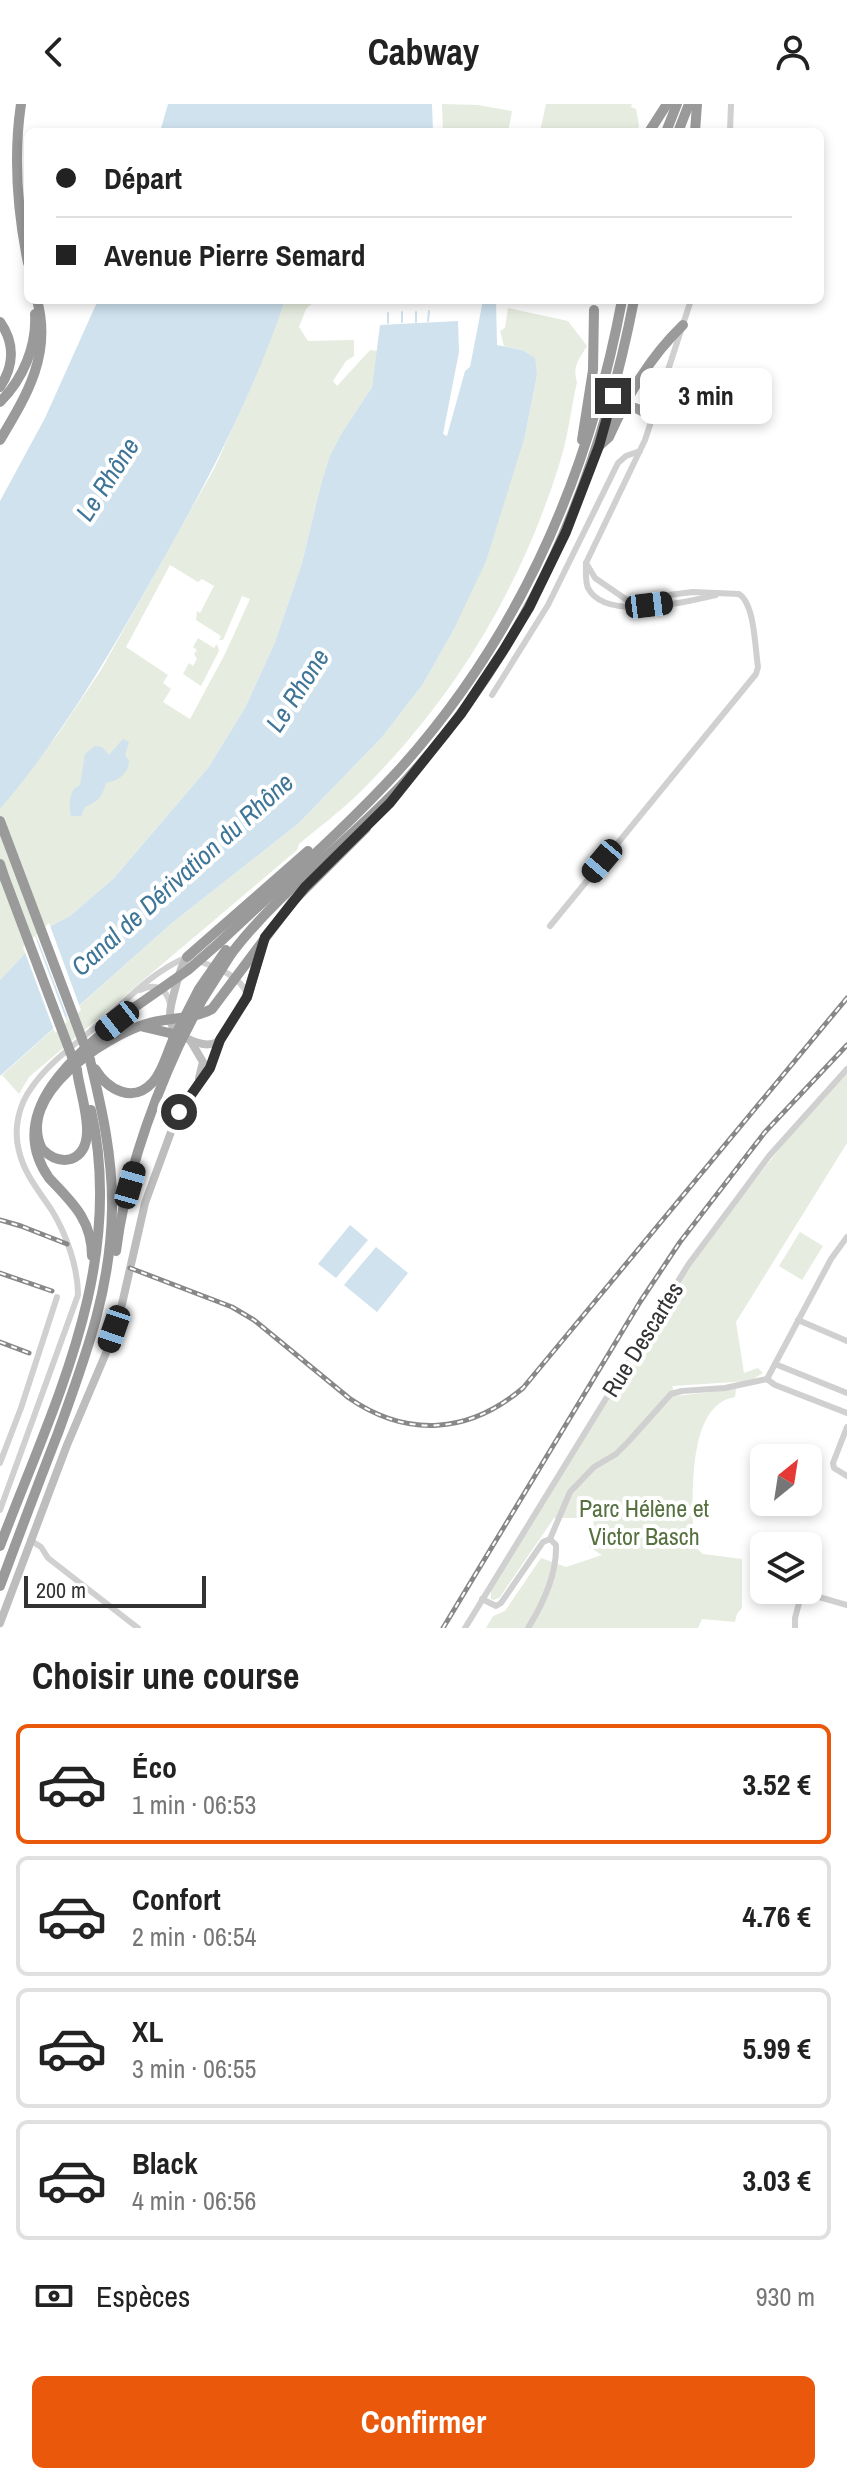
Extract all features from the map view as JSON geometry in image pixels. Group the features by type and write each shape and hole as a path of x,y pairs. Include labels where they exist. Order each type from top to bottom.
{"highway":[{"path":"21,104 16,179 24,244"},
{"path":"652,128 667,104"},
{"path":"668,128 677,104"},
{"path":"680,128 689,104"},
{"path":"695,128 697,104"},
{"path":"0,402 19,378 30,354 35,329 35,304"},
{"path":"0,440 27,396 39,363 43,332 36,304"},
{"path":"90,1060 109,1087 123,1093 147,1088 180,1040 225,949 279,887 365,805 425,740 493,646 518,605 547,546 583,457 604,385 621,304"},
{"path":"77,1070 87,1139 78,1155 58,1159 45,1152 38,1139 39,1115 48,1096 64,1076 117,1035 138,1027 204,1014 218,1004 305,887 390,803 467,704 529,608 566,532 599,446 633,304"},
{"path":"583,457 580,446 591,395 595,305"},
{"path":"0,322 8,336 11,354 9,370 0,387"},
{"path":"599,446 609,437 646,367 683,325"},
{"path":"664,344 672,346 675,351"},
{"path":"621,411 633,406 653,418"},
{"path":"89,1298 92,1261 90,1231 78,1207 35,1159 28,1138 29,1118 37,1095 50,1079 135,1007 225,949 406,780"},
{"path":"187,957 272,881 365,805"},
{"path":"0,821 90,1060 108,1143 112,1208 105,1285 86,1359"},
{"path":"0,864 84,1082 94,1121 100,1175 99,1244 89,1298 76,1342 0,1546"},
{"path":"247,997 265,937"},
{"path":"138,1027 157,1028 180,1040"},
{"path":"0,1586 102,1322 112,1285 119,1229 138,1157 180,1040"}],"street":[{"path":"730,128 731,104"},
{"path":"690,304 640,451 586,563 588,588 599,600 612,607 625,608 723,593"},
{"path":"492,695 548,605 618,463 640,451"},
{"path":"550,926 756,674 758,667 750,607 745,597 739,594 693,592 627,600 595,578 586,563"},
{"path":"187,957 180,969 170,1004 170,1020 180,1040 203,1062 194,1089"},
{"path":"0,1510 78,1295 76,1275 64,1236 53,1212 26,1173 18,1150 19,1113 31,1087 42,1075 166,967 187,957 236,979 244,986 247,997 220,1040 210,1068 179,1112 138,1228 122,1304 110,1341 0,1623"},
{"path":"213,967 223,980 218,1004"},
{"path":"137,991 159,987 166,993 170,1004"},
{"path":"180,1040 209,1045 220,1040"},
{"name":"Rue Descartes","path":"465,1628 688,1265 769,1156 847,1069"},
{"path":"767,1379 831,1259 847,1237"},
{"path":"0,1463 57,1297"},
{"path":"798,1320 847,1341"},
{"path":"775,1364 847,1393"},
{"path":"482,1599 493,1606 501,1603 543,1542 550,1539 570,1492 594,1467 616,1454 671,1394 725,1388 767,1379 847,1413"},
{"path":"847,1427 833,1463 834,1468 847,1476"},
{"path":"528,1628 545,1596 556,1559 556,1545 550,1539"},
{"path":"30,1540 41,1547 48,1558 138,1628"},
{"path":"822,1598 847,1605"},
{"path":"795,1628 797,1604"}],"green space":[{"path":"442,104 478,105 512,111 509,128 443,128"},
{"path":"546,104 632,104 639,125 638,128 541,128"},
{"path":"283,304 312,304 306,309 299,327 308,341 354,340 354,356 346,361 333,381 337,386 370,350 377,351 372,387 343,431 320,488 302,563 275,642 245,708 208,768 114,878 70,916 51,926 0,980 0,809 58,734 101,670 215,467","holes":["170,565 198,582 202,579 214,586 200,613 197,611 196,620 221,636 219,640 223,640 242,596 250,599 190,719 163,702 171,689 163,683 168,675 126,647"]},
{"path":"508,308 568,321 587,346 576,367 577,382 565,444 543,512 524,557 478,644 421,724 355,797 299,844 297,850 29,1077 19,1094 2,1075 172,923 299,823 383,736 423,684 453,631 525,436 537,375 534,358 522,350 504,346 500,331 505,328"},
{"path":"198,638 214,648 217,644 219,651 201,686 183,674 189,663 193,666 197,659 194,654 197,650 193,647"},
{"name":"Parc Hélène et Victor Basch","path":"847,1073 847,1143 736,1322 744,1373 758,1368 763,1373 750,1381 672,1386 676,1396 736,1389 735,1397 719,1404 707,1418 695,1459 693,1483 693,1545 703,1554 742,1559 742,1608 735,1622 702,1619 698,1628 486,1628 493,1616 505,1611 541,1558 566,1567 602,1555 589,1547 598,1499 577,1518 554,1518 500,1597 491,1599 491,1590 656,1317 708,1240 791,1134"},
{"path":"800,1232 823,1246 802,1280 779,1266"}],"water":[{"path":"168,104 432,104 433,128 161,128"},
{"name":"Le Rhône","path":"96,304 284,304 241,411 168,551 79,701 0,809 0,501 45,418"},
{"path":"482,304 496,304 497,345 522,350 535,358 537,375 525,436 486,561 453,631 423,684 383,736 299,823 172,923 0,1076 0,980 51,926 70,916 114,878 208,768 245,708 275,642 302,563 330,456 372,387 380,325 458,321 459,352 443,434 447,436 465,371 470,367"},
{"path":"123,739 129,742 125,755 129,761 125,773 106,783 99,798 85,807 81,816 71,816 70,798 73,790 80,785 85,754 95,746 102,747 109,755"},
{"path":"350,1225 368,1240 336,1278 318,1264"},
{"path":"376,1247 408,1273 377,1312 344,1285"}],"pier":[{"path":"49,923 81,1010 69,1021 36,935"},
{"path":"35,936 67,1022 55,1033 23,947"}],"waterway":[{"path":"428,321 429,311"},
{"path":"402,312 402,322"},
{"path":"416,312 416,322"},
{"path":"388,313 388,323"}],"railway":[{"path":"130,1268 232,1307 254,1320 349,1398 371,1411 415,1425 460,1422 481,1415 523,1388 847,998"},
{"path":"443,1628 640,1302 680,1242 765,1132 847,1045"},
{"path":"0,1220 67,1244"},
{"path":"0,1273 52,1291"},
{"path":"0,1342 29,1353"}],"route":[{"path":"179,1112 203,1080 220,1040 247,997 265,937 305,887 390,803 492,670 529,608 566,532 599,446 613,396"}],"water label":[{"name":"Le Rhone","path":"297,690"},
{"name":"Canal de Dérivation du Rhône","path":"182,874"}]}
